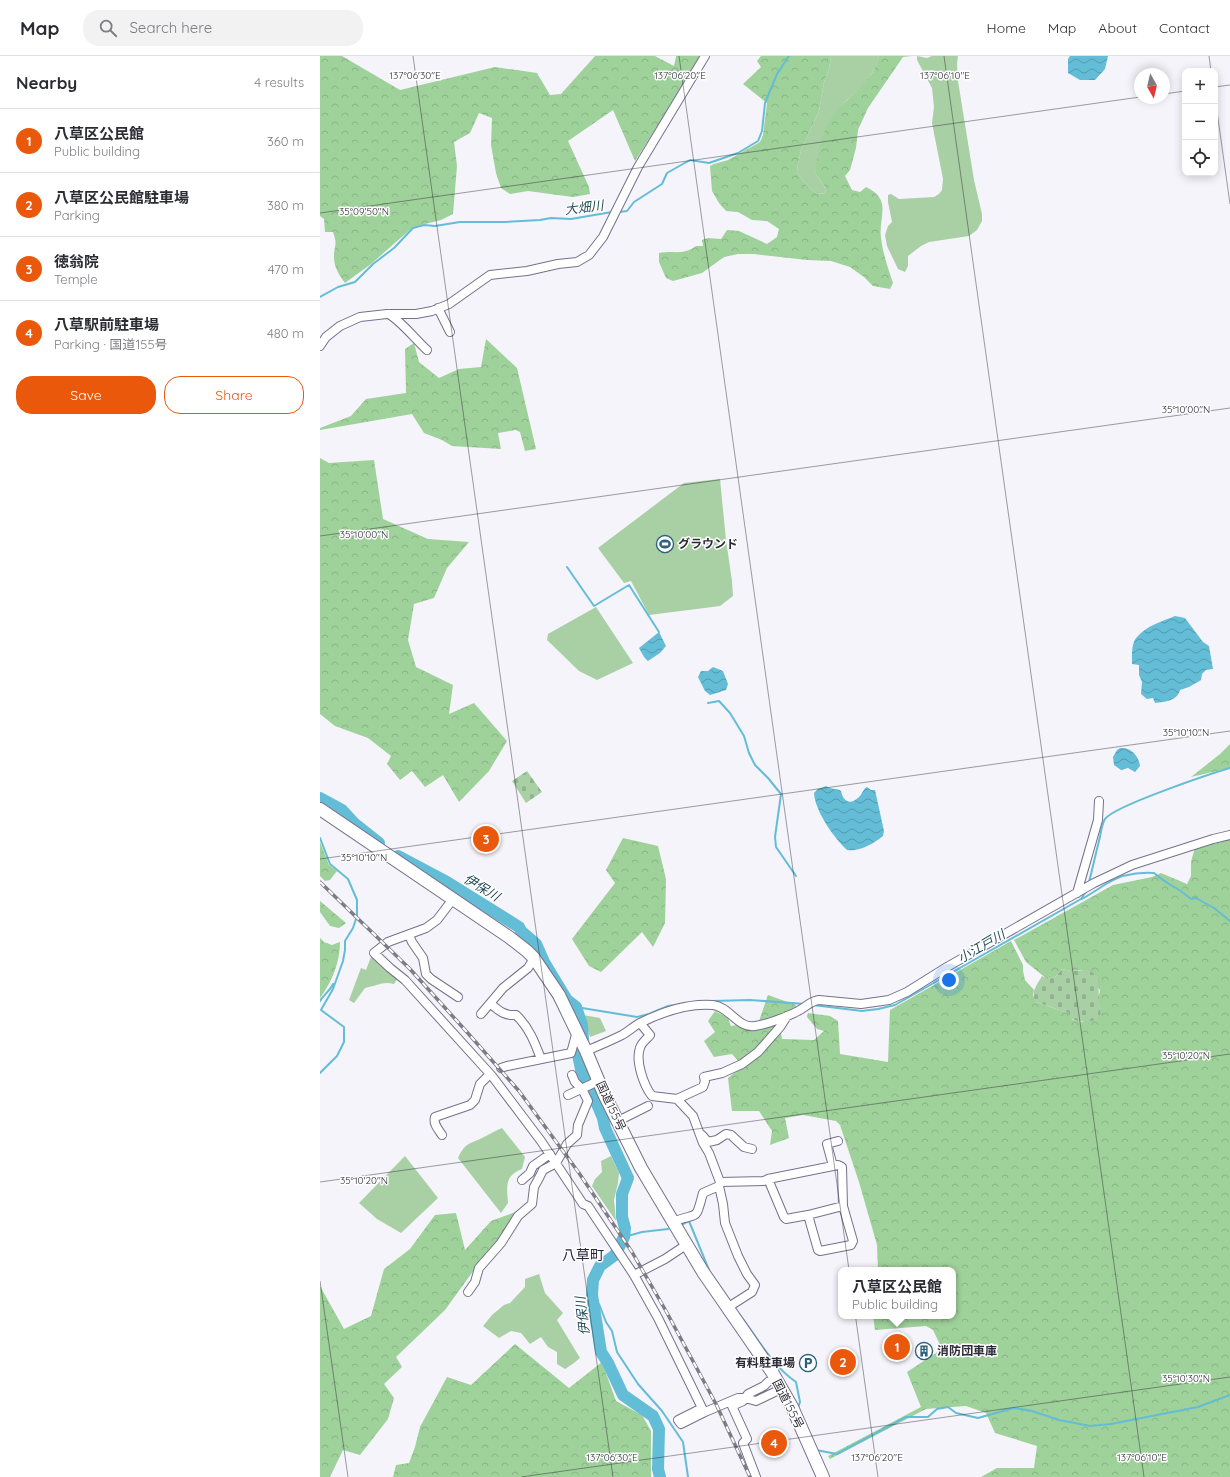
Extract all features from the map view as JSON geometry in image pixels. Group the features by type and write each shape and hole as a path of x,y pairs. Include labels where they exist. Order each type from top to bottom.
{"highway":[{"name":"国道155号","path":"320,809 509,937 527,950 534,958 559,995 586,1051 589,1085 618,1122 641,1168 686,1245 731,1305 772,1372 792,1408 822,1477"}],"street":[{"path":"320,346 326,337 340,326 360,317 388,314 416,314 432,311 449,304 490,275 527,271 540,267 577,262 589,255 602,237 617,210 638,166 705,56"},
{"path":"438,308 450,332"},
{"path":"388,314 403,325 427,350"},
{"path":"1080,892 1098,820 1099,801"},
{"path":"586,1051 624,1034 640,1023 660,1014 701,1005 715,1006 724,1010 740,1023 748,1027 756,1026 787,1016 803,1008 812,1001 819,1000 861,1004 888,1000 906,992 947,967 1094,884 1132,866 1212,839 1230,836"},
{"path":"453,899 432,924 420,931 388,942 374,953 405,980 506,1093 550,1154 583,1204 588,1206 634,1274 658,1318 702,1408 678,1420 680,1424 726,1402 738,1398 756,1400 781,1388"},
{"path":"409,935 423,958 426,974 431,980 458,997"},
{"path":"481,1014 503,988 528,968 534,958"},
{"path":"490,1004 503,1014 508,1016 516,1015 521,1019 534,1039 541,1059"},
{"path":"640,1023 650,1035 641,1045 639,1054 640,1067 648,1091 652,1096 677,1099 701,1089 704,1084 704,1077 731,1070 758,1052 787,1016"},
{"path":"501,1068 571,1053 577,1031"},
{"path":"442,1135 436,1128 434,1121 435,1117 470,1105 475,1100 480,1084 490,1074"},
{"path":"572,1075 575,1082 589,1085"},
{"path":"568,1095 589,1085"},
{"path":"468,1292 475,1282 479,1268 501,1243 518,1216 532,1204 534,1187 543,1170 556,1163 567,1144 577,1135 578,1125 588,1101 589,1085"},
{"path":"677,1099 693,1116 703,1143 709,1153 719,1184 725,1223 738,1256 755,1285 752,1292 731,1305"},
{"path":"618,1122 648,1106"},
{"path":"700,1132 708,1142 717,1140 726,1134 731,1135 744,1148 752,1149"},
{"path":"833,1166 827,1144 838,1142"},
{"path":"522,1180 530,1172 533,1166 550,1154"},
{"path":"673,1222 694,1216 698,1213 704,1193 719,1184 764,1181 838,1165 842,1167 843,1206 852,1241 851,1245 820,1251 818,1250 808,1215"},
{"path":"768,1179 786,1219 843,1206"},
{"path":"634,1274 665,1260 686,1245"},
{"path":"756,1477 743,1443 747,1439 732,1406 743,1401 748,1394 764,1386 768,1382"}],"green space":[{"path":"320,56 342,56 400,90 495,67 537,73 550,95 561,94 595,56 655,56 674,66 676,56 702,56 635,161 613,110 568,141 589,187 590,194 573,197 528,191 510,194 501,188 496,173 491,145 492,118 479,113 470,133 454,142 457,166 453,214 441,220 413,227 371,264 345,283 335,264 334,257 336,243 333,232 325,232 324,219 320,216"},
{"path":"761,56 831,56 829,69 824,82 819,111 801,150 797,173 807,186 817,194 826,193 824,185 815,173 819,150 826,127 834,114 866,82 876,66 879,56 912,56 903,57 868,108 858,130 856,148 850,170 845,176 852,190 860,192 866,187 874,192 882,203 881,238 884,255 893,283 890,289 873,286 864,277 850,267 831,261 754,254 738,254 724,257 702,273 673,281 666,278 659,262 659,253 683,252 696,246 703,246 702,240 708,238 721,239 727,230 739,231 767,244 777,237 779,229 767,221 752,220 738,212 726,211 712,191 710,166 728,160 760,142 763,135 767,103 743,84 761,67 757,61"},
{"path":"831,56 879,56 877,64 866,84 847,100 833,116 815,173 824,185 826,193 817,194 807,186 797,173 801,150 819,111 824,82 829,69"},
{"path":"917,56 927,58 932,56 958,56 958,81 982,221 977,230 969,236 929,242 921,246 908,256 908,266 905,272 898,269 887,246 885,235 888,226 892,222 888,195 891,194 899,199 934,197 942,190 943,179 932,123 934,107 932,88 917,60"},
{"path":"486,339 517,368 536,449 525,451 520,432 516,430 498,433 501,449 452,446 442,440 424,433 412,414 320,430 320,428 351,416 366,399 406,393 405,349 414,343 419,362 439,378 459,369 481,367"},
{"path":"320,458 329,463 374,460 383,519 428,539 469,542 447,568 434,598 414,604 408,640 416,667 453,685 449,714 474,703 507,741 489,771 459,802 443,775 425,787 412,771 400,780 387,764 391,756 368,738 335,726 320,714"},
{"name":"グラウンド","path":"720,479 733,596 720,606 649,615 631,581 624,583 598,548 684,483"},
{"path":"596,607 633,663 597,680 579,671 547,640 548,634"},
{"path":"1230,744 1230,768 1191,777 1220,754"},
{"path":"527,771 542,792 526,803 512,781"},
{"path":"623,838 658,846 666,879 665,923 653,947 642,932 601,972 589,966 572,939 615,883 606,870"},
{"path":"1230,838 1230,1477 981,1477 997,1468 1034,1468 1037,1446 995,1433 986,1413 966,1406 926,1409 830,1459 828,1456 921,1407 907,1372 942,1349 933,1330 926,1326 875,1330 873,1319 956,1319 956,1267 878,1267 877,1245 859,1182 840,1125 836,1121 803,1115 785,1118 789,1138 770,1145 772,1131 759,1111 732,1111 728,1078 743,1066 732,1054 714,1057 704,1041 715,1032 708,1021 715,1011 728,1018 731,1026 759,1021 768,995 796,1005 795,1010 778,1015 782,1039 814,1040 824,1031 817,1029 807,1017 808,1013 830,1016 838,1021 840,1054 888,1062 890,1010 1011,941 1023,965 1025,980 1034,990 1033,995 1036,1002 1068,1013 1073,1020 1082,1022 1101,1014 1098,1001 1100,990 1082,970 1071,971 1062,969 1055,977 1047,979 1026,962 1014,940 1113,885 1152,877 1161,873 1187,884 1191,876 1191,862 1195,847"},
{"path":"320,842 329,865 337,871 330,880 325,881 320,876"},
{"path":"320,901 346,923 339,928 330,926 320,912"},
{"path":"320,938 324,942 332,945 340,942 340,949 334,972 320,998"},
{"path":"374,953 400,975 394,984 383,983 365,988 354,1003 349,1000 361,968 366,970"},
{"path":"1062,969 1071,971 1088,970 1098,976 1101,1014 1097,1020 1076,1021 1070,1017 1068,1013 1036,1002 1034,992 1042,976 1047,979 1055,977"},
{"path":"583,1015 600,1018 606,1031 590,1037"},
{"path":"502,1128 525,1157 522,1169 512,1175 509,1179 507,1187 508,1203 501,1213 458,1158 463,1149 468,1145"},
{"path":"405,1156 438,1198 401,1233 377,1219 359,1203"},
{"path":"611,1156 619,1173 614,1200 616,1221 592,1186 595,1179 602,1172 601,1161"},
{"path":"521,1210 479,1263 445,1310 396,1357 402,1367 384,1384 394,1398 388,1419 360,1455 343,1450 330,1477 320,1477 320,1286 344,1329 371,1316 384,1269 410,1249 435,1215 456,1213 465,1250 491,1221"},
{"path":"539,1274 545,1293 563,1313 557,1320 580,1358 565,1369 557,1364 557,1352 548,1347 541,1337 530,1344 521,1333 511,1331 499,1338 483,1326 492,1315 504,1305 510,1303 525,1287 525,1279"},
{"path":"515,1344 569,1388 602,1362 616,1401 642,1415 651,1431 651,1477 393,1477 396,1465 409,1463 420,1427 447,1377 471,1385"}],"water":[{"path":"1070,56 1108,56 1105,69 1095,80 1080,80 1068,73 1068,59"},
{"path":"1175,616 1185,618 1203,642 1209,646 1213,669 1206,670 1202,674 1201,680 1180,690 1173,699 1155,703 1153,698 1147,699 1141,694 1142,682 1139,675 1139,665 1132,664 1133,646 1135,640 1145,630 1155,624"},
{"path":"659,632 666,646 660,653 648,661 639,648"},
{"path":"713,667 723,671 728,684 726,690 710,695 705,691 698,677 701,671 708,671"},
{"path":"1120,748 1128,749 1134,753 1138,759 1140,766 1135,772 1128,768 1121,770 1114,765 1113,757"},
{"path":"826,786 841,791 845,800 850,802 856,800 867,787 871,790 875,790 884,831 883,836 866,847 856,850 847,850 836,839 826,824 821,816 815,800 814,793 818,789"}],"waterway":[{"name":"大畑川","path":"619,212 627,211 634,202 662,184 667,173 690,160 709,163 738,153 758,141 762,131 765,103 777,74 789,56"},
{"name":"大畑川","path":"320,297 338,287 355,282 373,264 394,248 413,228 424,225 435,226 460,222 505,222 551,218 571,219 612,212"},
{"path":"567,567 594,606 629,585 659,632"},
{"path":"708,703 719,701 730,713 744,736 749,753 755,765 781,794 775,837 776,847 796,876"},
{"name":"小江戸川","path":"1089,882 1103,823 1112,813 1184,783 1230,768"},
{"name":"伊保川","path":"320,798 342,810 355,824 379,843"},
{"path":"320,838 330,864 348,879 357,900 357,916 353,928 345,941 343,961 333,989 321,1010 344,1027 344,1042 337,1056 320,1073"},
{"name":"伊保川","path":"398,856 447,882 519,927 521,931 536,944 544,962 567,1000 576,1007 582,1025 583,1039"},
{"path":"1082,899 1117,878 1142,873 1154,873 1191,899 1196,898 1214,908 1230,921"},
{"name":"小江戸川","path":"813,1005 862,1011 895,1005 1081,899 1087,890"},
{"path":"320,1001 333,984"},
{"name":"小江戸川","path":"712,1001 750,1000 805,1004"},
{"name":"小江戸川","path":"576,1007 637,1017 668,1006 681,1004"},
{"name":"伊保川","path":"578,1055 581,1069 603,1118 605,1128 628,1178 622,1194 622,1217 625,1228 624,1237 615,1255 600,1266 593,1280 592,1295 601,1352 608,1363 623,1395 653,1416 659,1429 658,1469 660,1477"},
{"path":"679,1226 689,1221 709,1270"},
{"path":"624,1237 642,1232 668,1229"},
{"path":"599,1304 606,1322 612,1331 617,1352 638,1384 662,1411 683,1442 688,1477"},
{"path":"740,1315 772,1360 796,1382 800,1402 798,1408"},
{"path":"816,1450 837,1454 906,1417 928,1417 937,1409 948,1407 956,1413 978,1418 1014,1408 1032,1411 1059,1420 1090,1426 1111,1424 1198,1407 1230,1395"}],"railway":[{"path":"320,882 410,969 466,1031 519,1091 579,1173 632,1252 666,1311 716,1404 750,1477"}],"place":[{"name":"グラウンド","path":"665,544"},
{"name":"徳翁院","path":"486,839"},
{"name":"八草区公民館","path":"897,1347"},
{"name":"消防団車庫","path":"924,1351"},
{"name":"八草区公民館駐車場","path":"843,1362"},
{"name":"有料駐車場","path":"808,1363"},
{"name":"八草駅前駐車場","path":"774,1443"}],"district":[{"name":"八草町","path":"583,1255"}]}
